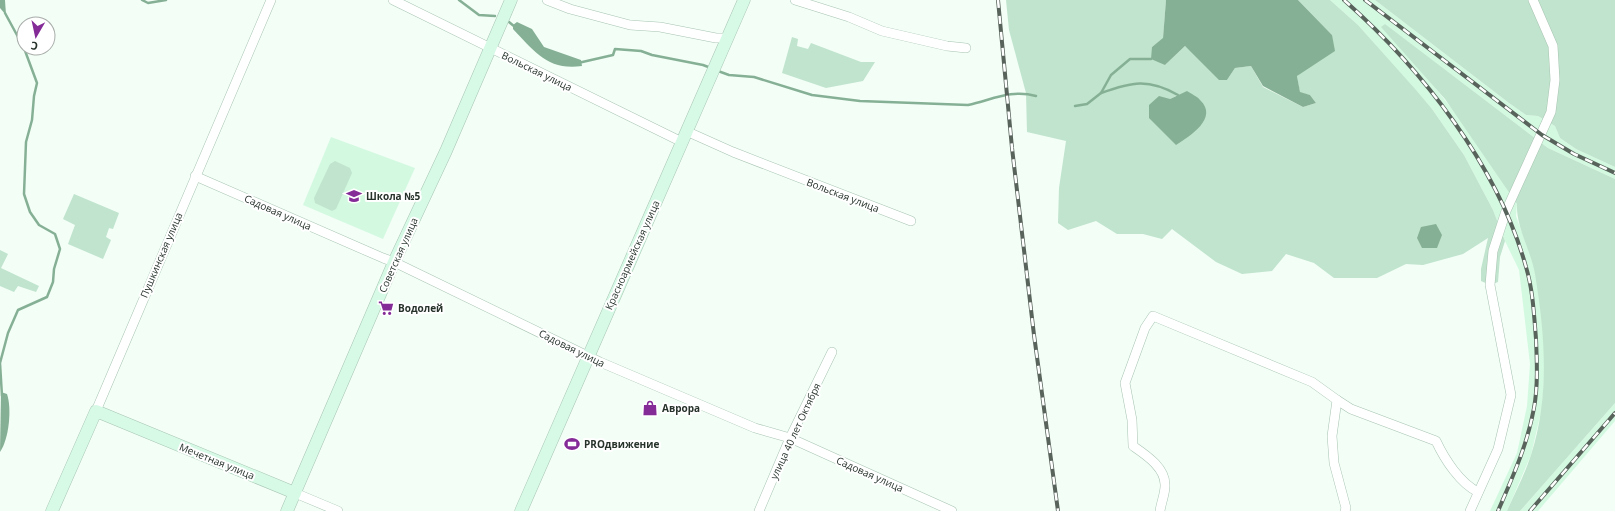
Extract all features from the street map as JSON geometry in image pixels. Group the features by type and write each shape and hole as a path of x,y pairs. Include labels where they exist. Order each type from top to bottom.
{"street":[{"name":"Пушкинская улица","path":"52,511 271,0"},
{"name":"Вольская улица","path":"393,0 489,47 684,136 733,152 911,221"},
{"name":"Советская улица","path":"287,511 394,262 446,151 510,0"},
{"path":"546,0 570,9 630,25 660,27 725,41"},
{"name":"Красноармейская улица","path":"521,511 744,0"},
{"path":"795,0 849,17 882,32 947,46 966,48"},
{"path":"1470,511 1498,449 1511,395 1490,285 1494,251 1506,211 1550,112 1556,80 1552,46 1533,0"},
{"name":"Садовая улица","path":"195,176 394,262 662,389 755,428 790,438 952,511"},
{"path":"1160,511 1166,486 1163,472 1146,455 1133,446 1132,420 1125,383 1145,328 1153,316 1312,382 1350,409 1436,441 1443,456 1469,488 1478,492"},
{"name":"улица 40 лет Октября","path":"759,511 790,438 832,352"},
{"path":"1337,400 1332,436 1334,463 1346,508 1345,511"},
{"name":"Мечетная улица","path":"96,411 338,511"}],"shaded area":[{"path":"0,0 5,0 6,15 0,8"},
{"path":"1006,0 1166,0 1163,39 1152,47 1165,65 1185,46 1227,80 1235,68 1251,66 1263,87 1303,107 1316,103 1310,95 1300,93 1297,76 1332,35 1298,0 1330,0 1358,25 1416,90 1432,109 1464,155 1493,210 1505,241 1500,257 1498,282 1490,285 1481,281 1481,269 1488,238 1463,254 1423,265 1406,264 1377,278 1334,278 1314,263 1286,254 1272,271 1242,274 1216,262 1172,229 1162,239 1143,234 1117,234 1096,221 1068,230 1058,223 1059,188 1066,141 1027,132 1026,93 1009,30","holes":["1178,95 1177,144 1170,99"]},
{"path":"1166,0 1298,0 1332,35 1335,51 1297,76 1300,92 1310,95 1316,103 1303,107 1263,86 1251,66 1235,68 1227,80 1219,80 1185,46 1165,65 1151,59 1152,47 1163,38"},
{"path":"1330,0 1375,0 1526,115 1538,116 1555,126 1560,138 1576,149 1615,167 1615,179 1548,148 1384,24 1461,120 1517,204 1516,216 1534,265 1542,311 1545,362 1542,408 1531,455 1507,511 1490,511 1517,453 1527,406 1530,364 1519,270 1505,241 1493,210 1464,155 1432,109 1358,25"},
{"path":"1375,0 1615,0 1615,167 1576,149 1560,138 1555,126 1538,116 1526,115"},
{"path":"517,22 532,29 544,47 581,60 582,66 570,67 560,65 543,58 535,52 513,29 513,25"},
{"path":"1385,24 1548,148 1615,179 1615,403 1520,511 1507,511 1529,462 1537,433 1541,410 1544,365 1541,319 1535,274 1521,230 1517,213 1517,204 1445,99 1381,27"},
{"path":"792,37 798,39 797,46 808,49 811,43 861,62 875,62 863,81 826,88 782,73"},
{"path":"1187,91 1200,100 1205,107 1206,113 1204,120 1195,132 1176,145 1149,118 1149,105 1159,96 1170,99"},
{"name":"Школа №5","path":"331,137 415,168 383,239 303,205"},
{"path":"335,161 350,168 352,173 336,209 332,211 315,203 314,198 330,164"},
{"path":"74,194 119,213 113,229 109,228 106,237 111,240 103,259 68,244 75,225 63,219"},
{"path":"1436,224 1442,235 1437,248 1422,248 1417,238 1421,227"},
{"path":"0,250 8,254 1,268 39,286 36,292 18,286 14,292 0,286"},
{"path":"1,392 7,394 9,400 9,424 6,440 0,452"},
{"path":"1615,403 1615,421 1538,511 1520,511"}],"waterway":[{"path":"142,0 148,3 166,0"},
{"path":"459,0 479,15 495,16"},
{"path":"5,13 16,33"},
{"path":"509,22 515,27"},
{"path":"578,63 613,55 615,49 641,51 652,55 703,65 711,68"},
{"path":"2,396 0,363 8,333 18,310 47,297 53,282 54,269 60,249 55,234 39,225 30,212 24,194 26,142 32,120 34,96 37,83 27,56"},
{"path":"1075,106 1087,104 1101,93 1111,75 1130,59 1151,59"},
{"path":"718,71 729,75 754,77 812,95 860,101 968,105 1010,94 1027,94 1036,96"},
{"path":"1101,93 1131,84 1149,84 1158,86 1178,95"}],"railway":[{"path":"998,0 1012,148 1034,335 1058,511"},
{"path":"1344,0 1373,27 1401,57 1428,88 1454,122 1477,156 1497,192 1513,229 1526,267 1532,294 1536,339 1537,374 1535,400 1528,435 1498,511"},
{"path":"1365,0 1542,135 1574,154 1615,173"},
{"path":"1530,511 1615,413"}],"place":[{"name":"Школа №5","path":"354,196"},
{"name":"Водолей","path":"386,308"},
{"name":"Аврора","path":"650,408"},
{"name":"PROдвижение","path":"572,444"}]}
